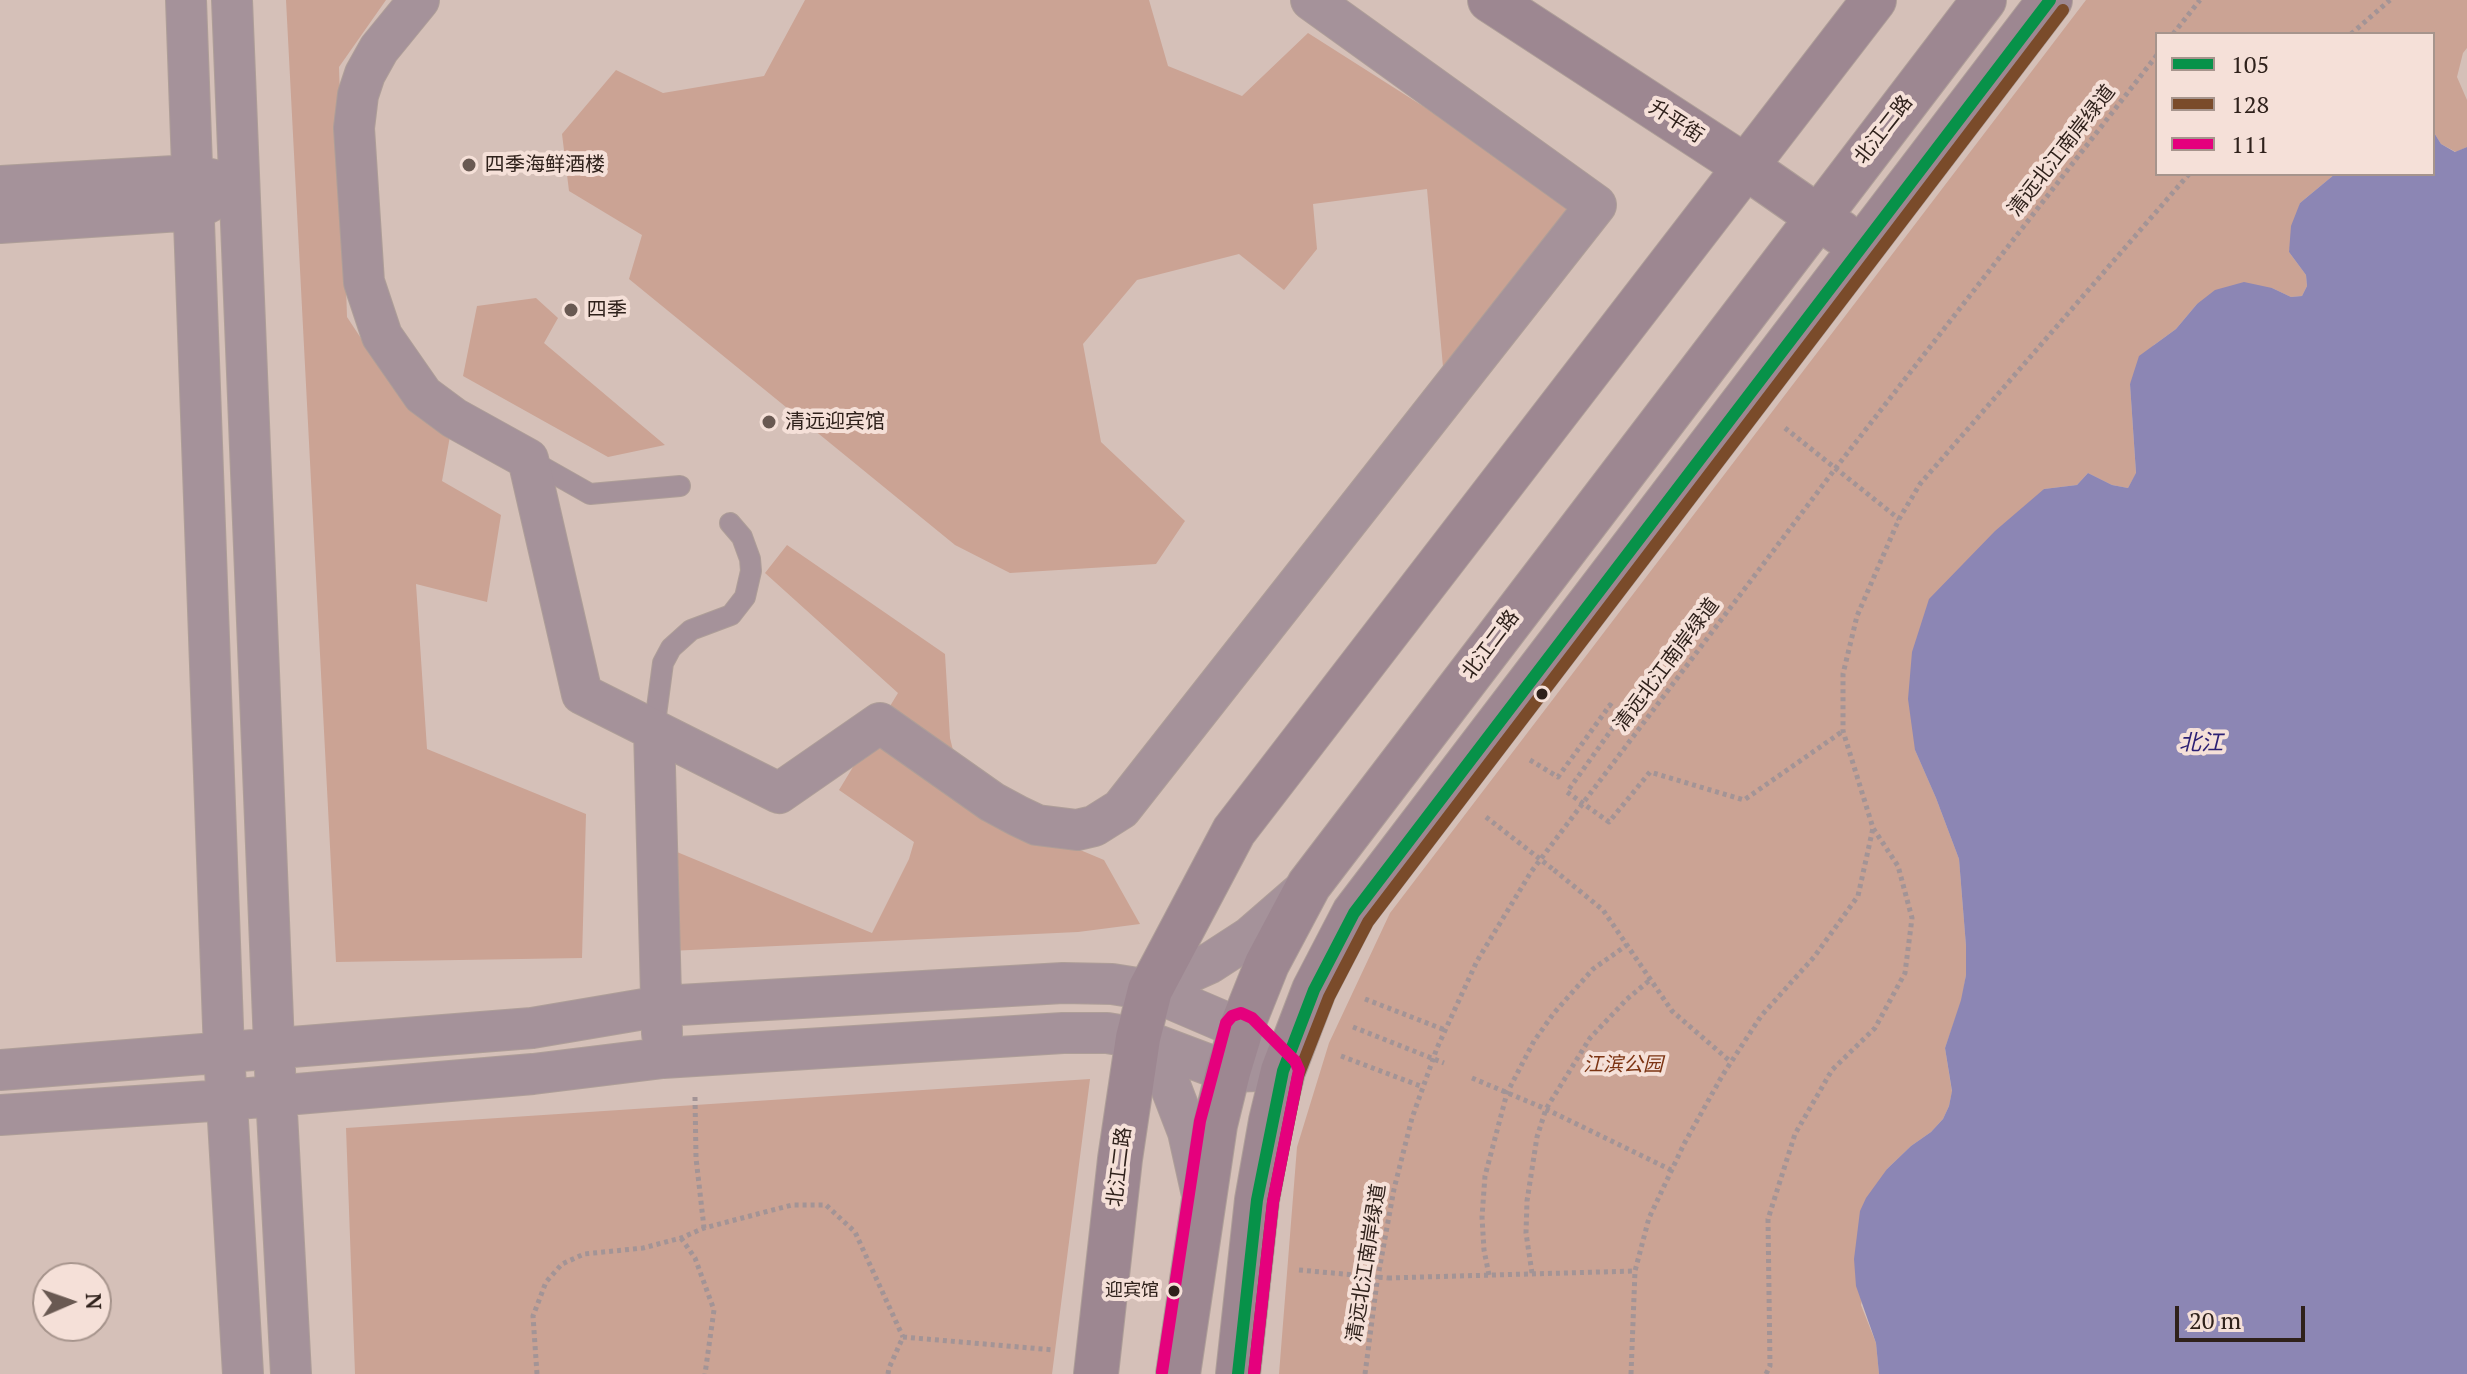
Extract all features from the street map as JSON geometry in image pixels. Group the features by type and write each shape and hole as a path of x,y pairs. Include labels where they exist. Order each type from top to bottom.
{"main road":[{"name":"升平街","path":"1490,0 1746,167 1860,247"},
{"name":"北江二路","path":"1096,1374 1120,1159 1138,1038 1150,990 1234,831 1874,0"},
{"name":"北江二路","path":"1178,1374 1215,1125 1228,1072 1267,964 1309,885 1984,0"},
{"path":"1238,1374 1257,1200 1283,1071 1314,990 1354,913 2050,0"}],"street":[{"path":"186,0 224,1053 243,1374"},
{"path":"232,0 276,1094 291,1374"},
{"path":"419,0 379,49 358,95 354,128 364,282 382,336 423,395 454,418 528,459 582,694 779,793 880,723 992,802 1037,825 1077,830 1094,826 1121,809 1596,205 1311,0"},
{"path":"0,186 194,192"},
{"path":"0,223 239,186"},
{"path":"654,730 662,1006 678,1057"},
{"path":"1150,990 1210,963 1250,937 1309,885"},
{"path":"0,1070 532,1028 662,1006 1063,983 1112,984 1150,990 1241,1029 1283,1071"},
{"path":"0,1115 533,1074 678,1057 1063,1033 1107,1033 1138,1038 1228,1072 1283,1071"},
{"path":"1138,1038 1168,1080 1188,1132 1203,1198"}],"lane":[{"path":"528,459 590,494 680,486"},
{"path":"654,730 663,663 671,648 691,630 731,615 745,597 751,571 750,559 742,537 730,523"}],"path":[{"path":"2175,32 2200,0"},
{"path":"2353,32 2390,0"},
{"name":"清远北江南岸绿道","path":"1365,1374 1394,1189 1412,1118 1445,1030 1485,948 1531,872 1835,469 2155,58"},
{"path":"1766,1374 1770,1366 1768,1219 1795,1134 1832,1070 1875,1028 1905,973 1912,918 1898,866 1873,828 1843,731 1843,674 1857,616 1899,519 1920,484 2187,176"},
{"path":"1785,428 1899,519"},
{"path":"1530,760 1558,777 1610,705 1622,715 1567,792 1609,822 1650,772 1744,800 1843,731"},
{"path":"1486,817 1603,910 1672,1011 1731,1062"},
{"path":"1631,1374 1635,1271 1649,1218 1684,1144 1731,1062 1761,1016 1814,957 1858,896 1873,828"},
{"path":"1489,1275 1482,1217 1485,1176 1507,1093 1534,1041 1554,1013 1593,969 1627,945"},
{"path":"1532,1273 1526,1233 1527,1201 1532,1159 1546,1109 1590,1038 1650,980"},
{"path":"1365,999 1445,1030"},
{"path":"1353,1027 1444,1063"},
{"path":"1341,1056 1423,1087"},
{"path":"678,1057 696,1158 704,1228"},
{"path":"1472,1078 1546,1109 1672,1170"},
{"path":"537,1374 533,1316 546,1282 562,1264 584,1254 643,1248 792,1205 826,1205 855,1232 903,1337 888,1374"},
{"path":"681,1238 695,1258 714,1310 705,1374"},
{"path":"1299,1270 1388,1278 1635,1271"},
{"path":"903,1337 1056,1350"}],"green space":[{"path":"286,0 386,0 339,67 347,317 399,396 450,436 442,481 501,515 487,602 416,584 427,749 586,814 582,958 336,962"},
{"path":"805,0 1149,0 1168,66 1242,96 1308,33 1580,206 1444,378 1427,189 1313,204 1317,249 1284,290 1239,254 1137,280 1083,344 1101,442 1185,521 1156,564 1010,573 955,545 629,279 642,235 569,191 562,134 616,70 663,93 764,76"},
{"name":"江滨公园","path":"2086,0 2467,0 2467,48 2457,77 2467,100 2467,147 2456,152 2441,144 2435,134 2435,32 2155,32 2155,176 2333,176 2300,203 2289,252 2306,275 2307,286 2302,296 2291,297 2272,288 2197,304 2176,329 2154,345 2130,384 2136,474 2128,488 2112,485 2088,473 2077,485 2044,489 1915,750 1959,859 1966,975 1962,1000 1945,1048 1952,1092 1949,1106 1943,1119 1931,1132 1887,1169 1861,1305 1876,1343 1879,1374 1279,1374 1297,1147 1329,1043 1390,913"},
{"path":"536,298 558,318 544,343 665,445 608,457 463,376 477,306"},
{"path":"787,545 945,654 950,738 966,802 1104,860 1140,924 1078,932 669,951 665,847 872,933 909,859 914,842 839,790 898,693 765,573"},
{"path":"1090,1079 1052,1374 355,1374 346,1128"}],"water":[{"name":"北江","path":"2435,134 2441,144 2455,152 2467,147 2467,1374 1879,1374 1876,1343 1856,1286 1854,1259 1860,1211 1887,1169 1931,1132 1943,1119 1949,1106 1952,1091 1945,1048 1966,975 1959,859 1915,750 1908,699 1912,652 1929,599 1995,531 2044,489 2077,485 2088,473 2112,485 2128,488 2136,473 2130,384 2139,356 2176,329 2197,304 2215,290 2244,282 2272,288 2291,297 2302,296 2307,286 2306,275 2289,252 2291,226 2300,203 2333,176 2435,176"}],"transit line":[{"name":"105","path":"1238,1374 1257,1200 1283,1071 1314,990 1354,913 2050,0"},
{"name":"128","path":"1254,1374 1273,1202 1298,1076 1329,997 1368,922 2063,10"},
{"name":"111","path":"1162,1372 1200,1121 1226,1023 1232,1016 1241,1013 1252,1018 1295,1061 1299,1070 1273,1202 1254,1374"}],"place":[{"name":"四季海鲜酒楼","path":"469,165"},
{"name":"四季","path":"571,310"},
{"name":"清远迎宾馆","path":"769,422"},
{"name":"迎宾馆","path":"1174,1291"}]}
